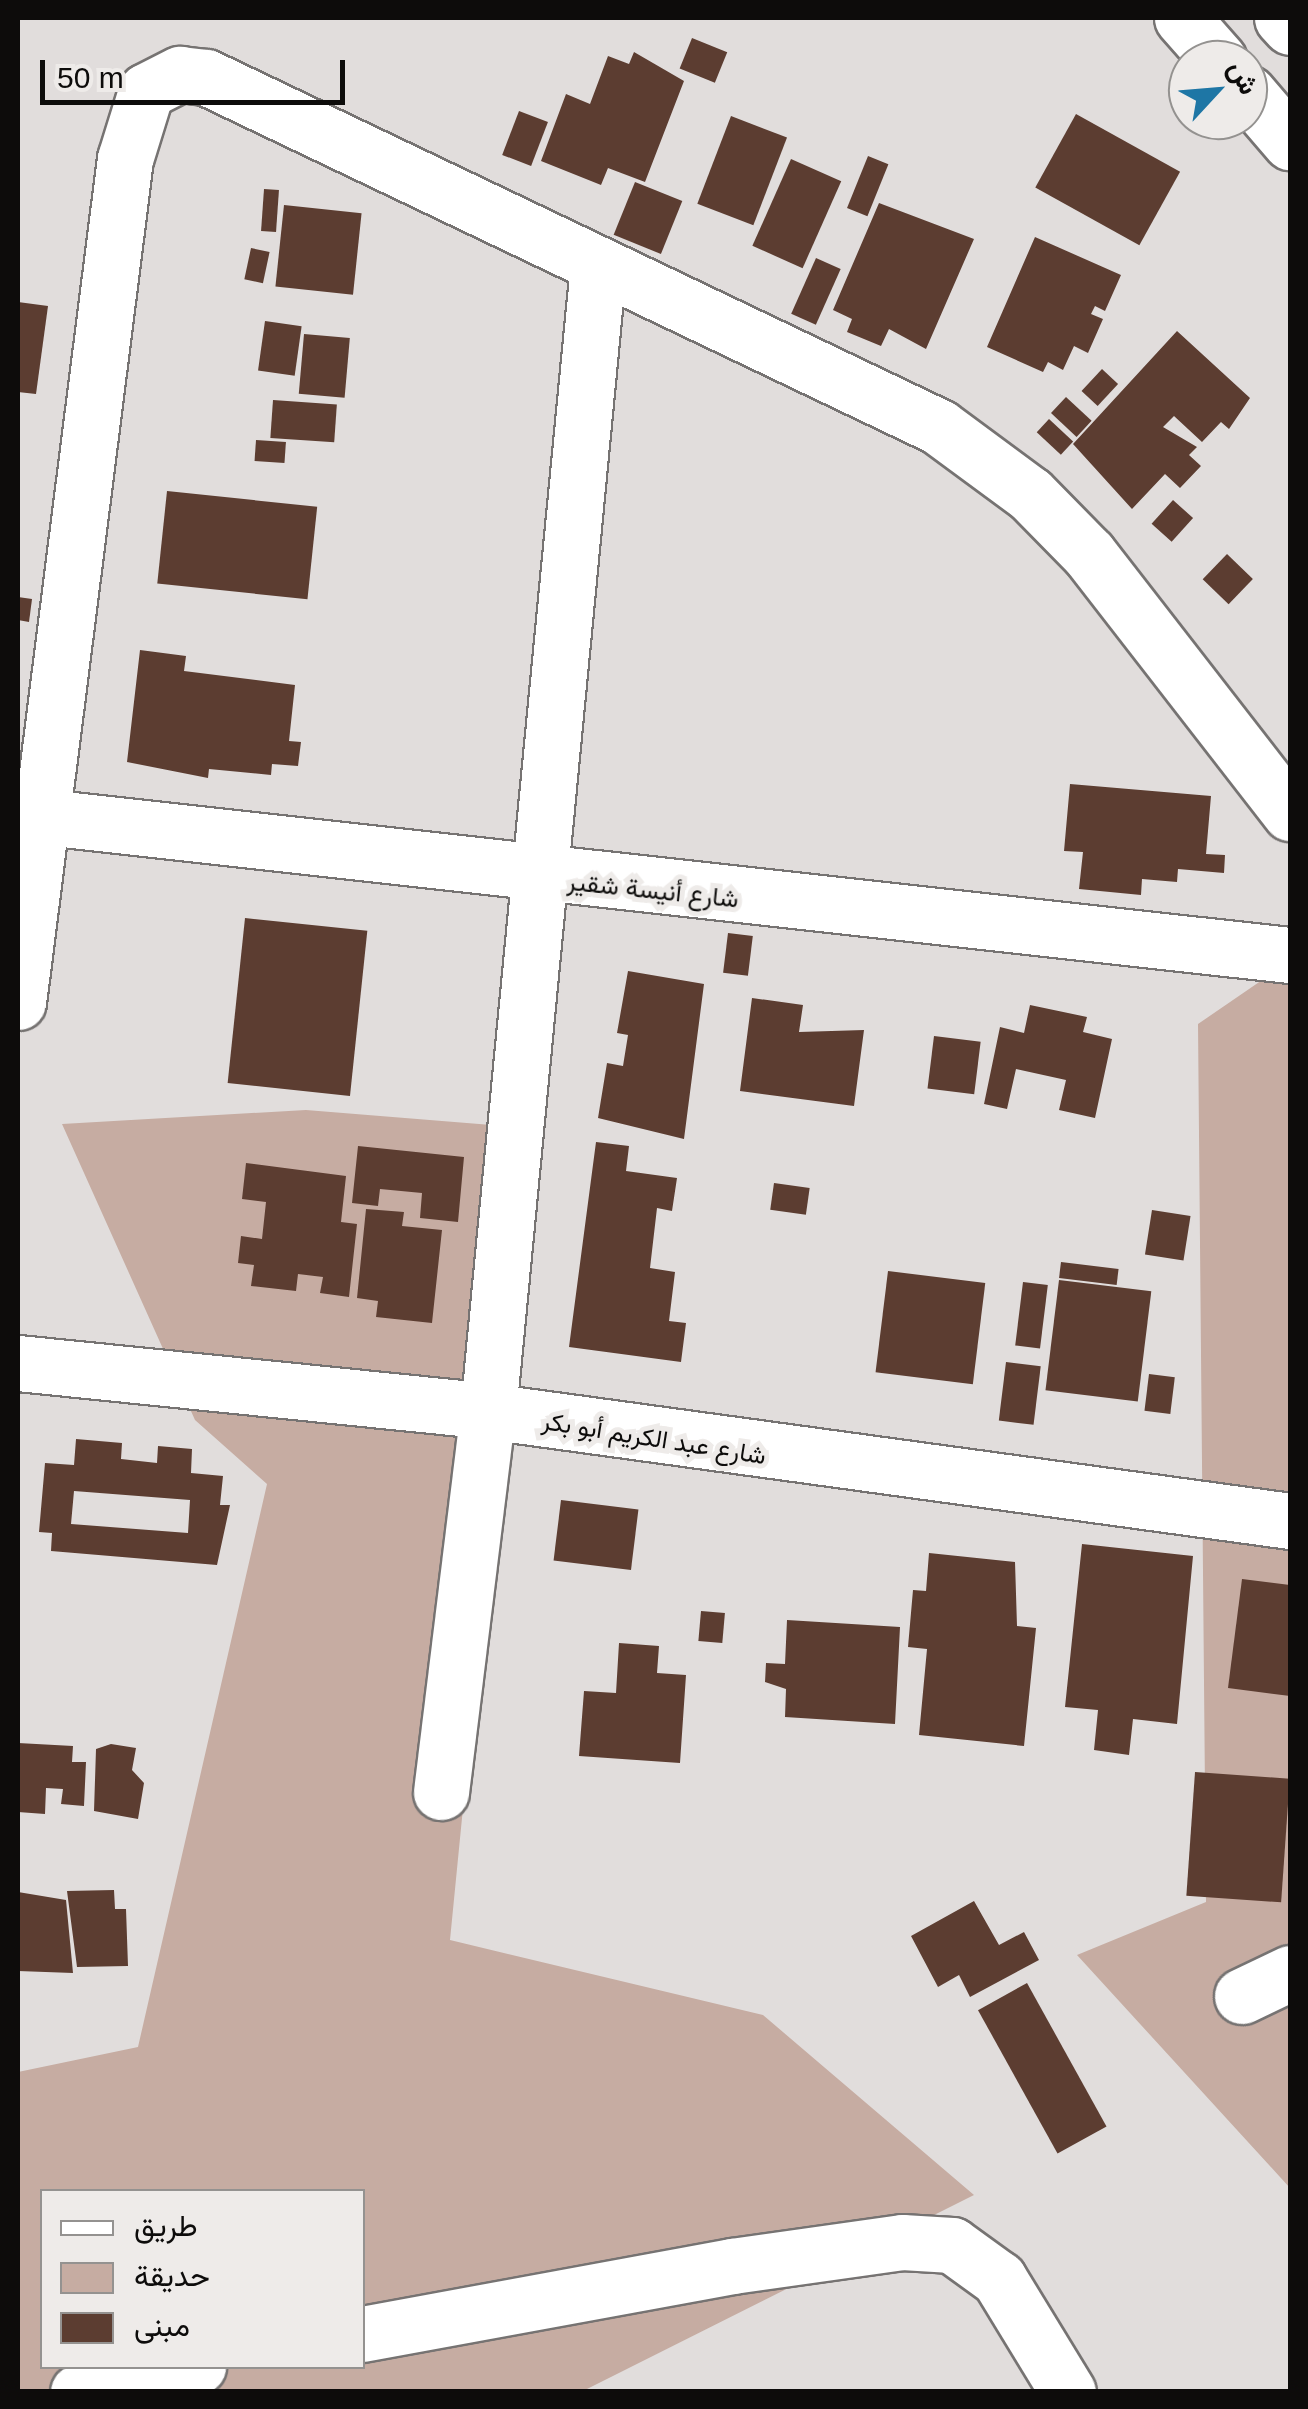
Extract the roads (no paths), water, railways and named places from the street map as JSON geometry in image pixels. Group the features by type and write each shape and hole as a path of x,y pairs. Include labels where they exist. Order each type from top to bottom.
{"street":[{"path":"1182,18 1201,40"},
{"path":"1282,18 1290,27"},
{"path":"18,1002 28,815 125,159 146,91 160,79 206,77 939,428 992,463 1089,554 1290,813"},
{"path":"1268,116 1290,142"},
{"path":"441,1792 488,1411 598,266"},
{"name":"شارع أنيسة شقير","path":"28,815 540,878 1290,956"},
{"name":"شارع عبد الكريم أبو بكر","path":"18,1363 488,1411 1290,1521"},
{"path":"1242,1996 1290,1973"},
{"path":"365,2333 732,2266 902,2242 952,2245 999,2280 1068,2392"},
{"path":"78,2392 184,2369"}]}
